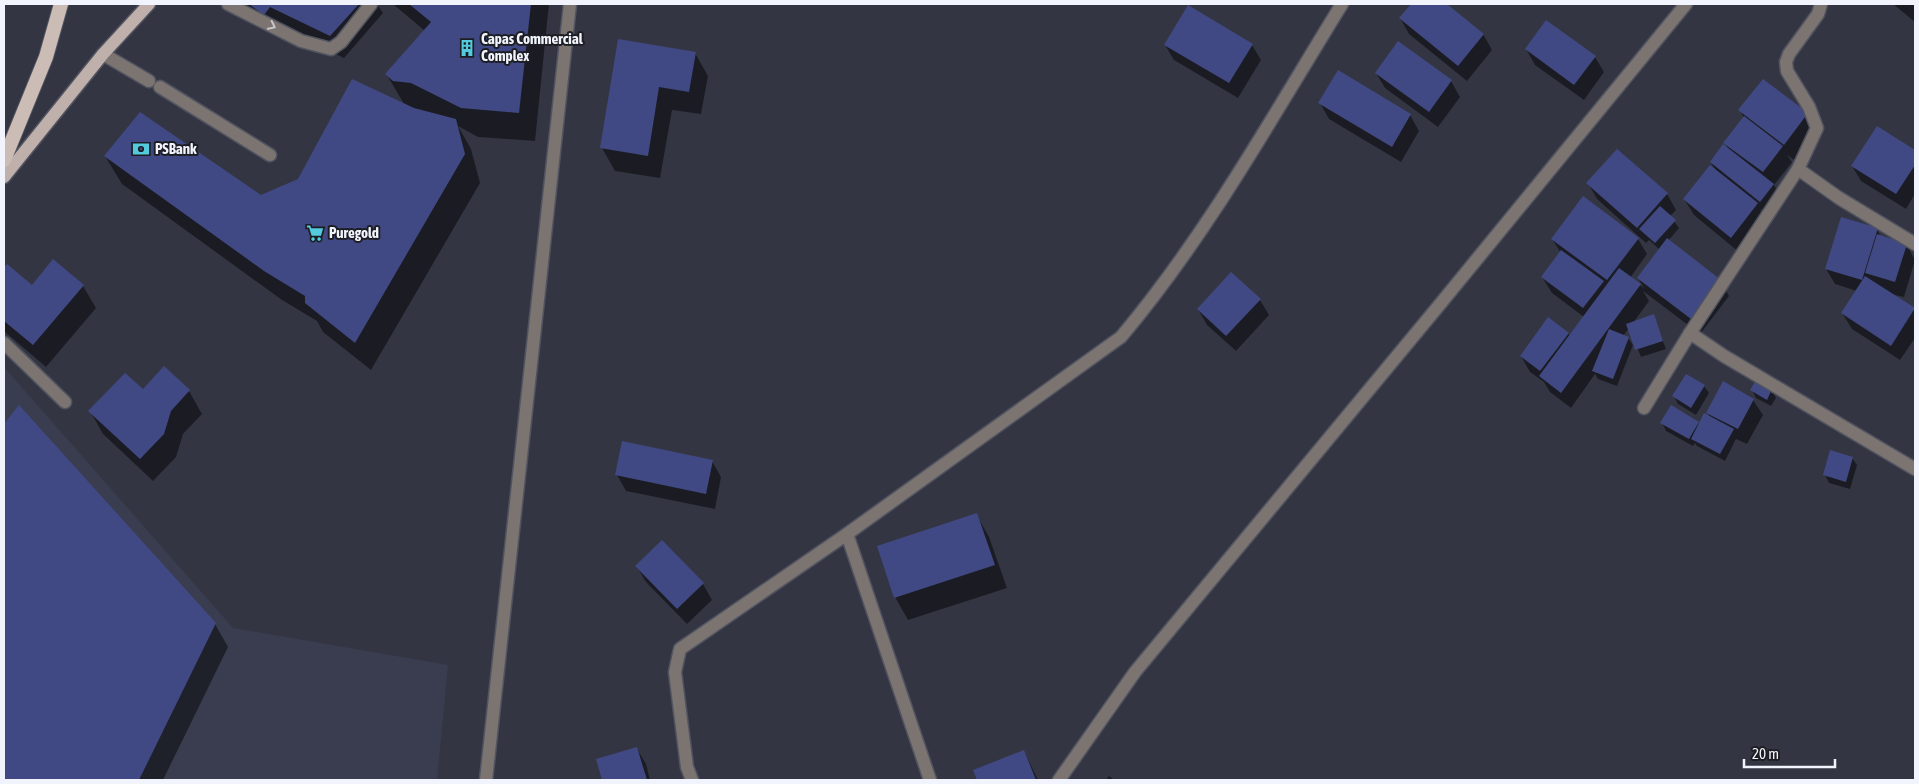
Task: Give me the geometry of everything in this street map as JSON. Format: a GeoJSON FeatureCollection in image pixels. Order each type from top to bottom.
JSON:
{"type":"FeatureCollection","features":[{"type":"Feature","properties":{"kind":"highway"},"geometry":{"type":"LineString","coordinates":[[4,160],[46,57],[61,4]]}},
{"type":"Feature","properties":{"kind":"main road"},"geometry":{"type":"LineString","coordinates":[[4,177],[103,54],[148,4]]}},
{"type":"Feature","properties":{"kind":"street"},"geometry":{"type":"LineString","coordinates":[[228,4],[301,41],[331,49],[341,42],[371,4]]}},
{"type":"Feature","properties":{"kind":"street"},"geometry":{"type":"LineString","coordinates":[[486,780],[570,4]]}},
{"type":"Feature","properties":{"kind":"street"},"geometry":{"type":"LineString","coordinates":[[692,780],[687,767],[675,672],[680,648],[847,534],[1121,337],[1145,309],[1210,219],[1342,4]]}},
{"type":"Feature","properties":{"kind":"street"},"geometry":{"type":"LineString","coordinates":[[1059,780],[1134,672],[1448,295],[1686,4]]}},
{"type":"Feature","properties":{"kind":"street"},"geometry":{"type":"LineString","coordinates":[[1644,408],[1690,333],[1798,169],[1817,128],[1809,107],[1788,71],[1786,62],[1789,54],[1818,14],[1821,4]]}},
{"type":"Feature","properties":{"kind":"street"},"geometry":{"type":"LineString","coordinates":[[103,54],[270,155]]}},
{"type":"Feature","properties":{"kind":"street"},"geometry":{"type":"LineString","coordinates":[[1798,169],[1839,198],[1915,244]]}},
{"type":"Feature","properties":{"kind":"street"},"geometry":{"type":"LineString","coordinates":[[1690,333],[1724,356],[1915,469]]}},
{"type":"Feature","properties":{"kind":"street"},"geometry":{"type":"LineString","coordinates":[[4,343],[65,402]]}},
{"type":"Feature","properties":{"kind":"street"},"geometry":{"type":"LineString","coordinates":[[847,534],[930,780]]}},
{"type":"Feature","properties":{"kind":"shaded area"},"geometry":{"type":"Polygon","coordinates":[[[4,367],[233,628],[448,665],[437,780],[4,780],[4,367]]]}},
{"type":"Feature","properties":{"kind":"building"},"geometry":{"type":"Polygon","coordinates":[[[249,4],[359,4],[330,36],[270,7],[264,15],[249,4]]]}},
{"type":"Feature","properties":{"kind":"building","name":"Capas Commercial Complex"},"geometry":{"type":"Polygon","coordinates":[[[409,4],[531,4],[519,113],[461,108],[411,83],[393,81],[385,74],[431,22],[409,4]]]}},
{"type":"Feature","properties":{"kind":"building"},"geometry":{"type":"Polygon","coordinates":[[[1411,4],[1447,4],[1484,34],[1458,66],[1399,18],[1411,4]]]}},
{"type":"Feature","properties":{"kind":"building"},"geometry":{"type":"Polygon","coordinates":[[[1188,5],[1253,44],[1229,83],[1164,45],[1188,5]]]}},
{"type":"Feature","properties":{"kind":"building"},"geometry":{"type":"Polygon","coordinates":[[[1546,20],[1596,56],[1574,85],[1525,49],[1546,20]]]}},
{"type":"Feature","properties":{"kind":"building"},"geometry":{"type":"Polygon","coordinates":[[[618,39],[696,52],[689,92],[659,87],[648,156],[600,148],[618,39]]]}},
{"type":"Feature","properties":{"kind":"building"},"geometry":{"type":"Polygon","coordinates":[[[1398,41],[1452,80],[1429,112],[1375,73],[1398,41]]]}},
{"type":"Feature","properties":{"kind":"building"},"geometry":{"type":"Polygon","coordinates":[[[1338,70],[1411,114],[1392,147],[1318,103],[1338,70]]]}},
{"type":"Feature","properties":{"kind":"building","name":"Puregold"},"geometry":{"type":"Polygon","coordinates":[[[352,79],[414,108],[456,119],[465,154],[355,343],[305,303],[305,296],[264,271],[104,156],[140,112],[261,195],[298,179],[352,79]]]}},
{"type":"Feature","properties":{"kind":"building"},"geometry":{"type":"Polygon","coordinates":[[[1763,79],[1808,113],[1784,145],[1738,110],[1763,79]]]}},
{"type":"Feature","properties":{"kind":"building"},"geometry":{"type":"Polygon","coordinates":[[[1744,116],[1783,146],[1763,172],[1723,143],[1744,116]]]}},
{"type":"Feature","properties":{"kind":"building"},"geometry":{"type":"Polygon","coordinates":[[[1877,126],[1915,150],[1915,165],[1896,194],[1851,166],[1877,126]]]}},
{"type":"Feature","properties":{"kind":"building"},"geometry":{"type":"Polygon","coordinates":[[[1723,144],[1774,184],[1760,202],[1710,162],[1723,144]]]}},
{"type":"Feature","properties":{"kind":"building"},"geometry":{"type":"Polygon","coordinates":[[[1617,149],[1668,193],[1637,228],[1586,183],[1617,149]]]}},
{"type":"Feature","properties":{"kind":"building"},"geometry":{"type":"Polygon","coordinates":[[[1710,165],[1758,203],[1731,238],[1683,199],[1710,165]]]}},
{"type":"Feature","properties":{"kind":"building"},"geometry":{"type":"Polygon","coordinates":[[[1583,196],[1639,238],[1607,280],[1551,239],[1583,196]]]}},
{"type":"Feature","properties":{"kind":"building"},"geometry":{"type":"Polygon","coordinates":[[[1660,206],[1676,220],[1655,243],[1639,229],[1660,206]]]}},
{"type":"Feature","properties":{"kind":"building"},"geometry":{"type":"Polygon","coordinates":[[[1841,217],[1878,228],[1862,280],[1825,269],[1841,217]]]}},
{"type":"Feature","properties":{"kind":"building"},"geometry":{"type":"Polygon","coordinates":[[[1877,234],[1907,244],[1895,282],[1865,273],[1877,234]]]}},
{"type":"Feature","properties":{"kind":"building"},"geometry":{"type":"Polygon","coordinates":[[[1667,238],[1721,280],[1691,319],[1637,278],[1667,238]]]}},
{"type":"Feature","properties":{"kind":"building"},"geometry":{"type":"Polygon","coordinates":[[[1561,250],[1604,281],[1583,308],[1541,277],[1561,250]]]}},
{"type":"Feature","properties":{"kind":"building"},"geometry":{"type":"Polygon","coordinates":[[[53,259],[84,285],[33,345],[4,321],[4,267],[7,264],[32,285],[53,259]]]}},
{"type":"Feature","properties":{"kind":"building"},"geometry":{"type":"Polygon","coordinates":[[[1619,268],[1641,284],[1561,393],[1539,376],[1619,268]]]}},
{"type":"Feature","properties":{"kind":"building"},"geometry":{"type":"Polygon","coordinates":[[[1231,272],[1261,299],[1226,336],[1197,309],[1231,272]]]}},
{"type":"Feature","properties":{"kind":"building"},"geometry":{"type":"Polygon","coordinates":[[[1865,276],[1915,308],[1891,346],[1841,313],[1865,276]]]}},
{"type":"Feature","properties":{"kind":"building"},"geometry":{"type":"Polygon","coordinates":[[[1654,314],[1663,341],[1635,350],[1626,324],[1654,314]]]}},
{"type":"Feature","properties":{"kind":"building"},"geometry":{"type":"Polygon","coordinates":[[[1548,317],[1569,333],[1540,371],[1520,356],[1548,317]]]}},
{"type":"Feature","properties":{"kind":"building"},"geometry":{"type":"Polygon","coordinates":[[[1609,329],[1629,337],[1613,379],[1592,371],[1609,329]]]}},
{"type":"Feature","properties":{"kind":"building"},"geometry":{"type":"Polygon","coordinates":[[[164,366],[190,390],[171,411],[164,434],[140,459],[88,411],[125,373],[143,389],[164,366]]]}},
{"type":"Feature","properties":{"kind":"building"},"geometry":{"type":"Polygon","coordinates":[[[1686,374],[1705,385],[1691,408],[1672,396],[1686,374]]]}},
{"type":"Feature","properties":{"kind":"building"},"geometry":{"type":"Polygon","coordinates":[[[1756,380],[1772,389],[1767,400],[1750,390],[1756,380]]]}},
{"type":"Feature","properties":{"kind":"building"},"geometry":{"type":"Polygon","coordinates":[[[1723,381],[1754,399],[1738,429],[1706,413],[1723,381]]]}},
{"type":"Feature","properties":{"kind":"building"},"geometry":{"type":"Polygon","coordinates":[[[19,405],[216,623],[139,780],[4,780],[4,424],[19,405]]]}},
{"type":"Feature","properties":{"kind":"building"},"geometry":{"type":"Polygon","coordinates":[[[1671,405],[1699,422],[1689,439],[1660,423],[1671,405]]]}},
{"type":"Feature","properties":{"kind":"building"},"geometry":{"type":"Polygon","coordinates":[[[1704,413],[1734,429],[1720,454],[1691,439],[1704,413]]]}},
{"type":"Feature","properties":{"kind":"building"},"geometry":{"type":"Polygon","coordinates":[[[622,441],[713,460],[706,494],[615,475],[622,441]]]}},
{"type":"Feature","properties":{"kind":"building"},"geometry":{"type":"Polygon","coordinates":[[[1830,450],[1853,457],[1846,482],[1823,475],[1830,450]]]}},
{"type":"Feature","properties":{"kind":"building"},"geometry":{"type":"Polygon","coordinates":[[[977,513],[995,565],[894,598],[877,546],[977,513]]]}},
{"type":"Feature","properties":{"kind":"building"},"geometry":{"type":"Polygon","coordinates":[[[662,540],[704,583],[677,609],[635,566],[662,540]]]}},
{"type":"Feature","properties":{"kind":"building"},"geometry":{"type":"Polygon","coordinates":[[[637,747],[647,780],[602,780],[596,759],[637,747]]]}},
{"type":"Feature","properties":{"kind":"building"},"geometry":{"type":"Polygon","coordinates":[[[1024,750],[1036,780],[977,780],[973,770],[1024,750]]]}},
{"type":"Feature","properties":{"kind":"place","name":"Capas Commercial Complex"},"geometry":{"type":"Point","coordinates":[467,48]}},
{"type":"Feature","properties":{"kind":"place","name":"PSBank"},"geometry":{"type":"Point","coordinates":[141,149]}},
{"type":"Feature","properties":{"kind":"place","name":"Puregold"},"geometry":{"type":"Point","coordinates":[315,233]}}]}
